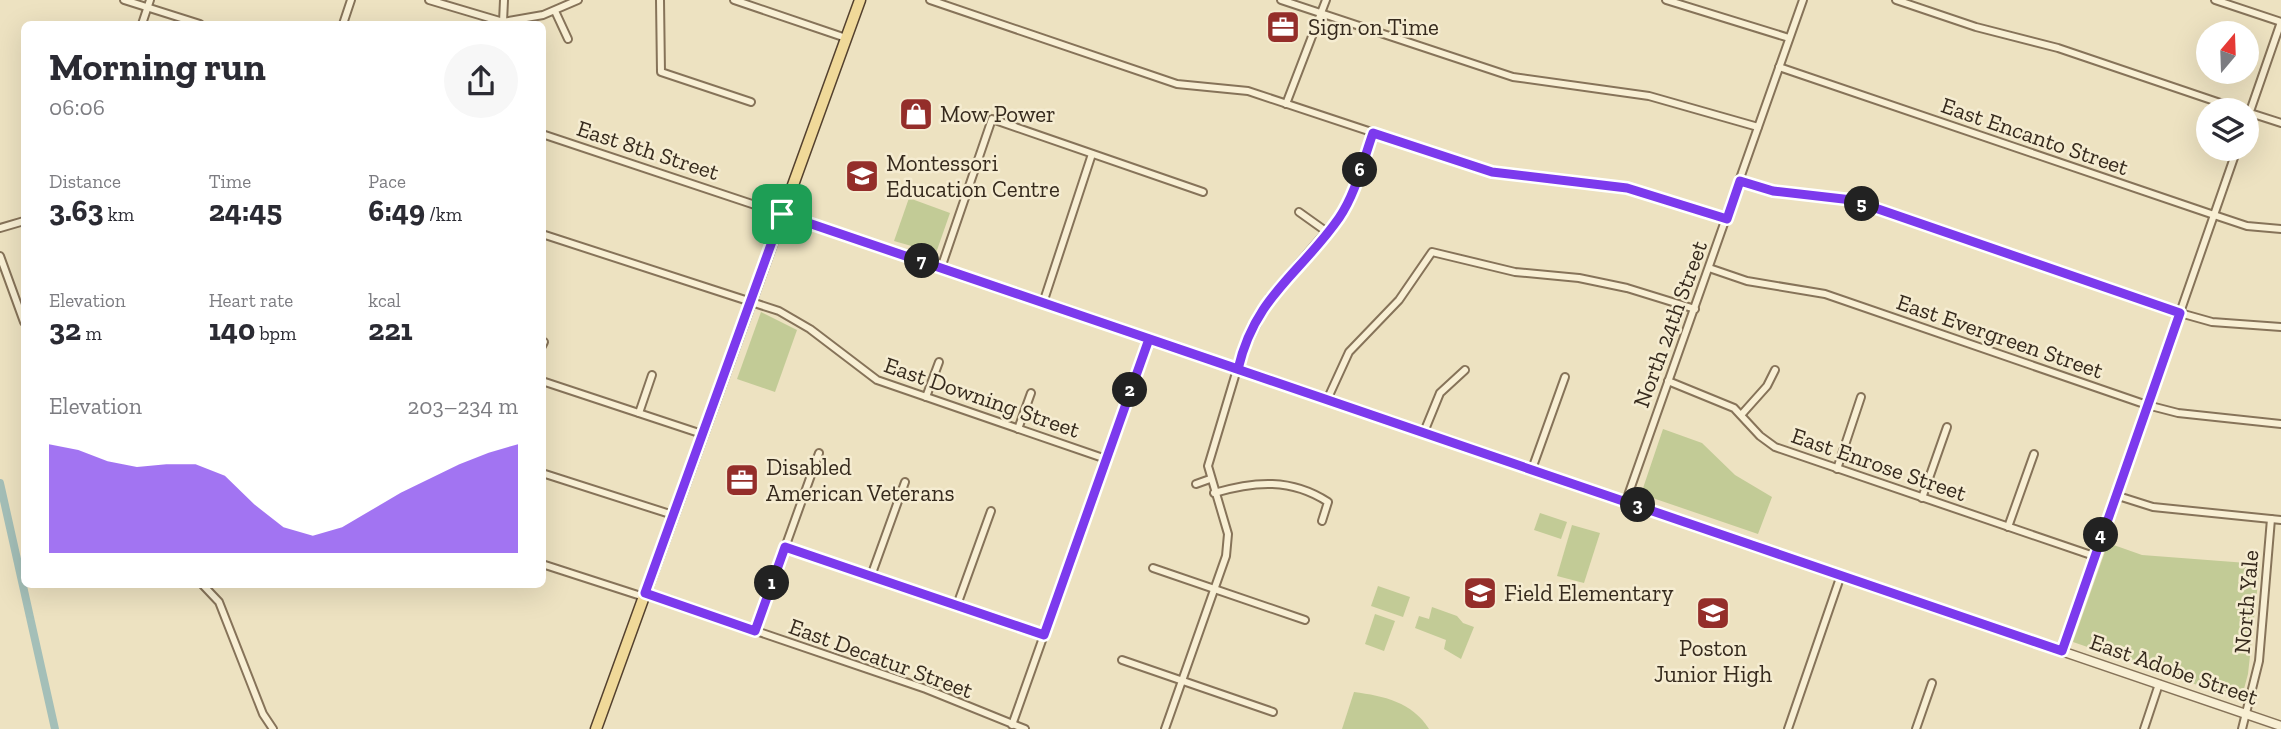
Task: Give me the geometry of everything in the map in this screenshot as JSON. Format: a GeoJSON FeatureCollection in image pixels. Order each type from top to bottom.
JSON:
{"type":"FeatureCollection","features":[{"type":"Feature","properties":{"kind":"main road"},"geometry":{"type":"LineString","coordinates":[[596,729],[860,0]]}},
{"type":"Feature","properties":{"kind":"street"},"geometry":{"type":"LineString","coordinates":[[124,0],[190,21]]}},
{"type":"Feature","properties":{"kind":"street"},"geometry":{"type":"LineString","coordinates":[[143,21],[150,0]]}},
{"type":"Feature","properties":{"kind":"street"},"geometry":{"type":"LineString","coordinates":[[344,21],[351,0]]}},
{"type":"Feature","properties":{"kind":"street"},"geometry":{"type":"LineString","coordinates":[[429,0],[500,21]]}},
{"type":"Feature","properties":{"kind":"street"},"geometry":{"type":"LineString","coordinates":[[503,21],[504,0]]}},
{"type":"Feature","properties":{"kind":"street"},"geometry":{"type":"LineString","coordinates":[[508,21],[555,11],[578,0]]}},
{"type":"Feature","properties":{"kind":"street"},"geometry":{"type":"LineString","coordinates":[[660,0],[662,72],[751,102]]}},
{"type":"Feature","properties":{"kind":"street"},"geometry":{"type":"LineString","coordinates":[[734,0],[846,38]]}},
{"type":"Feature","properties":{"kind":"street"},"geometry":{"type":"LineString","coordinates":[[930,0],[1177,84],[1248,91],[1492,172],[1627,188],[1727,219]]}},
{"type":"Feature","properties":{"kind":"street"},"geometry":{"type":"LineString","coordinates":[[1281,0],[1513,77],[1649,96],[1758,127]]}},
{"type":"Feature","properties":{"kind":"street"},"geometry":{"type":"LineString","coordinates":[[1286,104],[1326,0]]}},
{"type":"Feature","properties":{"kind":"street"},"geometry":{"type":"LineString","coordinates":[[1666,0],[1790,38]]}},
{"type":"Feature","properties":{"kind":"street","name":"North 24th Street"},"geometry":{"type":"LineString","coordinates":[[1626,501],[1803,0]]}},
{"type":"Feature","properties":{"kind":"street"},"geometry":{"type":"LineString","coordinates":[[1896,0],[1976,27],[2058,48],[2206,98]]}},
{"type":"Feature","properties":{"kind":"street"},"geometry":{"type":"LineString","coordinates":[[2215,0],[2281,22],[2254,98]]}},
{"type":"Feature","properties":{"kind":"street"},"geometry":{"type":"LineString","coordinates":[[555,11],[568,39]]}},
{"type":"Feature","properties":{"kind":"street","name":"East Encanto Street"},"geometry":{"type":"LineString","coordinates":[[1779,67],[2247,226],[2281,229]]}},
{"type":"Feature","properties":{"kind":"street"},"geometry":{"type":"LineString","coordinates":[[2259,118],[2281,123]]}},
{"type":"Feature","properties":{"kind":"street"},"geometry":{"type":"LineString","coordinates":[[941,268],[992,119],[1202,192]]}},
{"type":"Feature","properties":{"kind":"street"},"geometry":{"type":"LineString","coordinates":[[1165,729],[1215,590],[1228,544],[1210,479],[1209,456],[1249,334],[1270,297],[1339,217],[1353,191],[1373,133]]}},
{"type":"Feature","properties":{"kind":"street","name":"East 8th Street"},"geometry":{"type":"LineString","coordinates":[[546,135],[782,214]]}},
{"type":"Feature","properties":{"kind":"street"},"geometry":{"type":"LineString","coordinates":[[1043,303],[1092,154]]}},
{"type":"Feature","properties":{"kind":"street"},"geometry":{"type":"LineString","coordinates":[[2062,651],[2233,161]]}},
{"type":"Feature","properties":{"kind":"street"},"geometry":{"type":"LineString","coordinates":[[1740,181],[1773,191],[1852,200],[2212,322],[2281,327]]}},
{"type":"Feature","properties":{"kind":"street"},"geometry":{"type":"LineString","coordinates":[[1299,212],[1327,232]]}},
{"type":"Feature","properties":{"kind":"street","name":"East Adobe Street"},"geometry":{"type":"LineString","coordinates":[[782,214],[2281,726]]}},
{"type":"Feature","properties":{"kind":"street"},"geometry":{"type":"LineString","coordinates":[[0,228],[21,222]]}},
{"type":"Feature","properties":{"kind":"street","name":"East Downing Street"},"geometry":{"type":"LineString","coordinates":[[546,235],[750,301],[802,323],[872,377],[1106,459]]}},
{"type":"Feature","properties":{"kind":"street"},"geometry":{"type":"LineString","coordinates":[[1327,400],[1349,352],[1399,300],[1432,253],[1515,272],[1579,278],[1627,288],[1695,309]]}},
{"type":"Feature","properties":{"kind":"street"},"geometry":{"type":"LineString","coordinates":[[0,256],[21,314]]}},
{"type":"Feature","properties":{"kind":"street","name":"East Evergreen Street"},"geometry":{"type":"LineString","coordinates":[[1709,268],[1746,281],[1825,294],[2147,405],[2178,413],[2281,424]]}},
{"type":"Feature","properties":{"kind":"street"},"geometry":{"type":"LineString","coordinates":[[1012,725],[1149,339]]}},
{"type":"Feature","properties":{"kind":"street"},"geometry":{"type":"LineString","coordinates":[[926,397],[939,362]]}},
{"type":"Feature","properties":{"kind":"street"},"geometry":{"type":"LineString","coordinates":[[1424,432],[1440,393],[1465,370]]}},
{"type":"Feature","properties":{"kind":"street"},"geometry":{"type":"LineString","coordinates":[[1742,414],[1768,386],[1775,370]]}},
{"type":"Feature","properties":{"kind":"street"},"geometry":{"type":"LineString","coordinates":[[639,413],[652,375]]}},
{"type":"Feature","properties":{"kind":"street"},"geometry":{"type":"LineString","coordinates":[[1532,469],[1565,377]]}},
{"type":"Feature","properties":{"kind":"street","name":"East Enrose Street"},"geometry":{"type":"LineString","coordinates":[[1668,381],[1723,401],[1742,414],[1760,436],[1775,447],[2094,556]]}},
{"type":"Feature","properties":{"kind":"street"},"geometry":{"type":"LineString","coordinates":[[546,383],[702,434]]}},
{"type":"Feature","properties":{"kind":"street"},"geometry":{"type":"LineString","coordinates":[[1018,429],[1031,393]]}},
{"type":"Feature","properties":{"kind":"street"},"geometry":{"type":"LineString","coordinates":[[1837,468],[1861,397]]}},
{"type":"Feature","properties":{"kind":"street"},"geometry":{"type":"LineString","coordinates":[[1923,498],[1947,427]]}},
{"type":"Feature","properties":{"kind":"street"},"geometry":{"type":"LineString","coordinates":[[755,631],[819,453]]}},
{"type":"Feature","properties":{"kind":"street"},"geometry":{"type":"LineString","coordinates":[[2008,527],[2034,454]]}},
{"type":"Feature","properties":{"kind":"street"},"geometry":{"type":"LineString","coordinates":[[546,474],[673,515]]}},
{"type":"Feature","properties":{"kind":"street"},"geometry":{"type":"LineString","coordinates":[[1196,484],[1210,479]]}},
{"type":"Feature","properties":{"kind":"street"},"geometry":{"type":"LineString","coordinates":[[871,576],[905,482]]}},
{"type":"Feature","properties":{"kind":"street"},"geometry":{"type":"LineString","coordinates":[[1214,493],[1262,482],[1300,489],[1328,502],[1322,521]]}},
{"type":"Feature","properties":{"kind":"street"},"geometry":{"type":"LineString","coordinates":[[2115,495],[2153,507],[2281,520]]}},
{"type":"Feature","properties":{"kind":"street"},"geometry":{"type":"LineString","coordinates":[[957,605],[991,511]]}},
{"type":"Feature","properties":{"kind":"street","name":"North Yale"},"geometry":{"type":"LineString","coordinates":[[2242,729],[2259,661],[2271,519]]}},
{"type":"Feature","properties":{"kind":"street"},"geometry":{"type":"LineString","coordinates":[[785,547],[1044,635]]}},
{"type":"Feature","properties":{"kind":"street","name":"East Decatur Street"},"geometry":{"type":"LineString","coordinates":[[546,565],[755,631],[926,689],[1025,729]]}},
{"type":"Feature","properties":{"kind":"street"},"geometry":{"type":"LineString","coordinates":[[1153,568],[1305,620]]}},
{"type":"Feature","properties":{"kind":"street"},"geometry":{"type":"LineString","coordinates":[[1788,729],[1841,575]]}},
{"type":"Feature","properties":{"kind":"street"},"geometry":{"type":"LineString","coordinates":[[206,588],[219,603],[263,714],[274,729]]}},
{"type":"Feature","properties":{"kind":"street"},"geometry":{"type":"LineString","coordinates":[[1122,660],[1273,712]]}},
{"type":"Feature","properties":{"kind":"street"},"geometry":{"type":"LineString","coordinates":[[1916,729],[1932,682]]}},
{"type":"Feature","properties":{"kind":"street"},"geometry":{"type":"LineString","coordinates":[[2144,729],[2159,684]]}},
{"type":"Feature","properties":{"kind":"green space"},"geometry":{"type":"Polygon","coordinates":[[[909,198],[950,213],[936,253],[894,241],[909,198]]]}},
{"type":"Feature","properties":{"kind":"green space"},"geometry":{"type":"Polygon","coordinates":[[[761,312],[797,330],[775,392],[737,379],[761,312]]]}},
{"type":"Feature","properties":{"kind":"green space"},"geometry":{"type":"Polygon","coordinates":[[[1663,429],[1702,443],[1735,475],[1772,497],[1758,534],[1641,494],[1663,429]]]}},
{"type":"Feature","properties":{"kind":"green space"},"geometry":{"type":"Polygon","coordinates":[[[1540,513],[1567,522],[1561,539],[1534,530],[1540,513]]]}},
{"type":"Feature","properties":{"kind":"green space"},"geometry":{"type":"Polygon","coordinates":[[[1572,525],[1600,533],[1584,583],[1557,576],[1572,525]]]}},
{"type":"Feature","properties":{"kind":"green space"},"geometry":{"type":"Polygon","coordinates":[[[2108,543],[2142,555],[2260,564],[2248,674],[2241,700],[2073,642],[2108,543]]]}},
{"type":"Feature","properties":{"kind":"green space"},"geometry":{"type":"Polygon","coordinates":[[[1378,586],[1410,597],[1403,617],[1371,606],[1378,586]]]}},
{"type":"Feature","properties":{"kind":"green space"},"geometry":{"type":"Polygon","coordinates":[[[1432,607],[1457,616],[1463,623],[1474,627],[1461,659],[1444,649],[1446,640],[1415,628],[1419,616],[1429,619],[1432,607]]]}},
{"type":"Feature","properties":{"kind":"green space"},"geometry":{"type":"Polygon","coordinates":[[[1375,614],[1395,621],[1384,651],[1365,644],[1375,614]]]}},
{"type":"Feature","properties":{"kind":"green space"},"geometry":{"type":"Polygon","coordinates":[[[1354,692],[1406,706],[1429,729],[1342,729],[1354,692]]]}},
{"type":"Feature","properties":{"kind":"waterway"},"geometry":{"type":"LineString","coordinates":[[0,483],[21,577]]}},
{"type":"Feature","properties":{"kind":"waterway"},"geometry":{"type":"LineString","coordinates":[[23,588],[55,729]]}},
{"type":"Feature","properties":{"kind":"place","name":"Sign on Time"},"geometry":{"type":"Point","coordinates":[1283,27]}},
{"type":"Feature","properties":{"kind":"place","name":"Mow Power"},"geometry":{"type":"Point","coordinates":[916,114]}},
{"type":"Feature","properties":{"kind":"place","name":"Montessori Education Centre"},"geometry":{"type":"Point","coordinates":[862,176]}},
{"type":"Feature","properties":{"kind":"place","name":"Disabled American Veterans"},"geometry":{"type":"Point","coordinates":[742,480]}},
{"type":"Feature","properties":{"kind":"place","name":"Field Elementary"},"geometry":{"type":"Point","coordinates":[1480,593]}},
{"type":"Feature","properties":{"kind":"place","name":"Poston Junior High"},"geometry":{"type":"Point","coordinates":[1713,613]}},
{"type":"Feature","properties":{"kind":"route"},"geometry":{"type":"LineString","coordinates":[[1373,133],[1492,172],[1627,188],[1727,219],[1740,181],[1773,191],[1852,200],[2180,313],[2062,651],[1149,339],[1044,635],[785,547],[755,631],[645,593],[782,214],[1238,369],[1249,334],[1270,297],[1339,217],[1353,191],[1373,133]]}}]}
